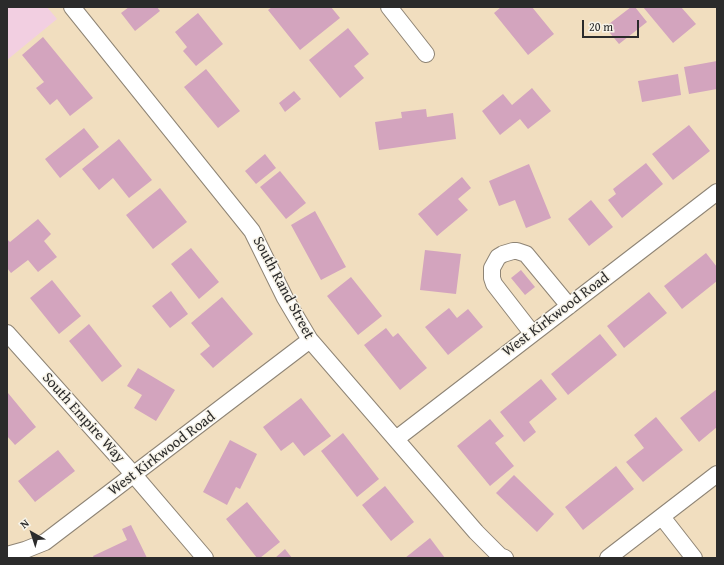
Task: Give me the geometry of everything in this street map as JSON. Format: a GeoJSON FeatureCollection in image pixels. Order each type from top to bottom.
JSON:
{"type":"FeatureCollection","features":[{"type":"Feature","properties":{"kind":"street","name":"South Rand Street"},"geometry":{"type":"LineString","coordinates":[[72,7],[252,231],[285,298],[310,340],[476,532],[500,556],[505,558]]}},
{"type":"Feature","properties":{"kind":"street"},"geometry":{"type":"LineString","coordinates":[[389,7],[426,54]]}},
{"type":"Feature","properties":{"kind":"street","name":"West Kirkwood Road"},"geometry":{"type":"LineString","coordinates":[[396,439],[717,192]]}},
{"type":"Feature","properties":{"kind":"street"},"geometry":{"type":"LineString","coordinates":[[532,333],[494,284],[492,278],[492,268],[498,258],[503,254],[517,251],[526,254],[569,306]]}},
{"type":"Feature","properties":{"kind":"street","name":"South Empire Way"},"geometry":{"type":"LineString","coordinates":[[7,333],[134,475],[205,558]]}},
{"type":"Feature","properties":{"kind":"street","name":"West Kirkwood Road"},"geometry":{"type":"LineString","coordinates":[[7,555],[45,542],[310,340]]}},
{"type":"Feature","properties":{"kind":"street"},"geometry":{"type":"LineString","coordinates":[[608,558],[717,474]]}},
{"type":"Feature","properties":{"kind":"street"},"geometry":{"type":"LineString","coordinates":[[662,517],[694,558]]}},
{"type":"Feature","properties":{"kind":"shaded area"},"geometry":{"type":"Polygon","coordinates":[[[7,7],[47,7],[57,19],[7,60],[7,7]]]}},
{"type":"Feature","properties":{"kind":"building"},"geometry":{"type":"Polygon","coordinates":[[[129,7],[157,7],[160,11],[135,31],[121,13],[129,7]]]}},
{"type":"Feature","properties":{"kind":"building"},"geometry":{"type":"Polygon","coordinates":[[[272,7],[331,7],[340,18],[300,50],[268,10],[272,7]]]}},
{"type":"Feature","properties":{"kind":"building"},"geometry":{"type":"Polygon","coordinates":[[[501,7],[532,7],[554,34],[528,55],[494,13],[501,7]]]}},
{"type":"Feature","properties":{"kind":"building"},"geometry":{"type":"Polygon","coordinates":[[[631,7],[635,7],[647,22],[619,44],[605,27],[631,7]]]}},
{"type":"Feature","properties":{"kind":"building"},"geometry":{"type":"Polygon","coordinates":[[[643,7],[681,7],[696,24],[673,43],[643,7]]]}},
{"type":"Feature","properties":{"kind":"building"},"geometry":{"type":"Polygon","coordinates":[[[198,13],[223,44],[196,66],[183,51],[187,47],[175,32],[198,13]]]}},
{"type":"Feature","properties":{"kind":"building"},"geometry":{"type":"Polygon","coordinates":[[[348,28],[369,54],[354,66],[364,78],[340,98],[309,60],[348,28]]]}},
{"type":"Feature","properties":{"kind":"building"},"geometry":{"type":"Polygon","coordinates":[[[43,37],[93,98],[70,116],[57,99],[50,105],[36,88],[44,82],[22,55],[43,37]]]}},
{"type":"Feature","properties":{"kind":"building"},"geometry":{"type":"Polygon","coordinates":[[[717,61],[717,89],[689,94],[684,67],[717,61]]]}},
{"type":"Feature","properties":{"kind":"building"},"geometry":{"type":"Polygon","coordinates":[[[206,69],[240,111],[218,128],[184,87],[206,69]]]}},
{"type":"Feature","properties":{"kind":"building"},"geometry":{"type":"Polygon","coordinates":[[[678,74],[681,95],[642,102],[638,81],[678,74]]]}},
{"type":"Feature","properties":{"kind":"building"},"geometry":{"type":"Polygon","coordinates":[[[532,88],[551,111],[528,129],[520,119],[500,135],[482,111],[503,94],[512,105],[532,88]]]}},
{"type":"Feature","properties":{"kind":"building"},"geometry":{"type":"Polygon","coordinates":[[[294,91],[301,99],[285,112],[279,103],[294,91]]]}},
{"type":"Feature","properties":{"kind":"building"},"geometry":{"type":"Polygon","coordinates":[[[426,109],[427,117],[453,113],[456,139],[379,150],[375,122],[402,118],[401,112],[426,109]]]}},
{"type":"Feature","properties":{"kind":"building"},"geometry":{"type":"Polygon","coordinates":[[[689,125],[710,151],[673,180],[652,154],[689,125]]]}},
{"type":"Feature","properties":{"kind":"building"},"geometry":{"type":"Polygon","coordinates":[[[84,128],[99,147],[60,178],[45,159],[84,128]]]}},
{"type":"Feature","properties":{"kind":"building"},"geometry":{"type":"Polygon","coordinates":[[[119,139],[152,180],[129,198],[113,178],[99,190],[82,169],[119,139]]]}},
{"type":"Feature","properties":{"kind":"building"},"geometry":{"type":"Polygon","coordinates":[[[265,154],[276,168],[256,184],[245,171],[265,154]]]}},
{"type":"Feature","properties":{"kind":"building"},"geometry":{"type":"Polygon","coordinates":[[[646,163],[663,184],[622,218],[608,200],[616,194],[613,189],[646,163]]]}},
{"type":"Feature","properties":{"kind":"building"},"geometry":{"type":"Polygon","coordinates":[[[529,164],[551,218],[526,228],[515,200],[499,206],[489,181],[529,164]]]}},
{"type":"Feature","properties":{"kind":"building"},"geometry":{"type":"Polygon","coordinates":[[[280,171],[306,203],[286,219],[260,187],[280,171]]]}},
{"type":"Feature","properties":{"kind":"building"},"geometry":{"type":"Polygon","coordinates":[[[462,177],[471,188],[458,199],[468,210],[437,236],[418,214],[462,177]]]}},
{"type":"Feature","properties":{"kind":"building"},"geometry":{"type":"Polygon","coordinates":[[[160,188],[187,222],[153,249],[126,215],[160,188]]]}},
{"type":"Feature","properties":{"kind":"building"},"geometry":{"type":"Polygon","coordinates":[[[591,200],[613,227],[589,246],[568,219],[591,200]]]}},
{"type":"Feature","properties":{"kind":"building"},"geometry":{"type":"Polygon","coordinates":[[[315,211],[346,267],[321,280],[291,225],[315,211]]]}},
{"type":"Feature","properties":{"kind":"building"},"geometry":{"type":"Polygon","coordinates":[[[38,219],[51,234],[44,241],[57,257],[38,272],[28,260],[11,273],[7,268],[7,239],[10,242],[38,219]]]}},
{"type":"Feature","properties":{"kind":"building"},"geometry":{"type":"Polygon","coordinates":[[[191,248],[219,282],[199,299],[171,264],[191,248]]]}},
{"type":"Feature","properties":{"kind":"building"},"geometry":{"type":"Polygon","coordinates":[[[425,250],[461,254],[456,294],[420,290],[425,250]]]}},
{"type":"Feature","properties":{"kind":"building"},"geometry":{"type":"Polygon","coordinates":[[[706,253],[717,267],[717,281],[682,309],[664,286],[706,253]]]}},
{"type":"Feature","properties":{"kind":"building"},"geometry":{"type":"Polygon","coordinates":[[[521,270],[535,287],[525,295],[511,278],[521,270]]]}},
{"type":"Feature","properties":{"kind":"building"},"geometry":{"type":"Polygon","coordinates":[[[351,277],[382,316],[358,335],[327,296],[351,277]]]}},
{"type":"Feature","properties":{"kind":"building"},"geometry":{"type":"Polygon","coordinates":[[[52,280],[81,316],[59,334],[30,298],[52,280]]]}},
{"type":"Feature","properties":{"kind":"building"},"geometry":{"type":"Polygon","coordinates":[[[171,291],[188,314],[170,328],[152,306],[171,291]]]}},
{"type":"Feature","properties":{"kind":"building"},"geometry":{"type":"Polygon","coordinates":[[[649,292],[667,313],[624,348],[607,326],[649,292]]]}},
{"type":"Feature","properties":{"kind":"building"},"geometry":{"type":"Polygon","coordinates":[[[222,297],[253,334],[213,368],[200,354],[210,346],[191,323],[222,297]]]}},
{"type":"Feature","properties":{"kind":"building"},"geometry":{"type":"Polygon","coordinates":[[[449,308],[457,318],[468,309],[483,327],[448,355],[425,327],[449,308]]]}},
{"type":"Feature","properties":{"kind":"building"},"geometry":{"type":"Polygon","coordinates":[[[89,324],[122,366],[102,382],[69,341],[89,324]]]}},
{"type":"Feature","properties":{"kind":"building"},"geometry":{"type":"Polygon","coordinates":[[[386,328],[393,337],[398,333],[427,368],[400,390],[364,345],[386,328]]]}},
{"type":"Feature","properties":{"kind":"building"},"geometry":{"type":"Polygon","coordinates":[[[600,334],[617,355],[568,395],[551,374],[600,334]]]}},
{"type":"Feature","properties":{"kind":"building"},"geometry":{"type":"Polygon","coordinates":[[[138,368],[175,390],[156,421],[134,408],[142,395],[127,386],[138,368]]]}},
{"type":"Feature","properties":{"kind":"building"},"geometry":{"type":"Polygon","coordinates":[[[541,379],[557,399],[529,422],[536,432],[524,442],[500,412],[541,379]]]}},
{"type":"Feature","properties":{"kind":"building"},"geometry":{"type":"Polygon","coordinates":[[[717,389],[717,427],[699,442],[680,418],[717,389]]]}},
{"type":"Feature","properties":{"kind":"building"},"geometry":{"type":"Polygon","coordinates":[[[8,393],[36,427],[15,445],[7,436],[8,393]]]}},
{"type":"Feature","properties":{"kind":"building"},"geometry":{"type":"Polygon","coordinates":[[[301,398],[331,436],[304,456],[293,442],[281,451],[263,427],[301,398]]]}},
{"type":"Feature","properties":{"kind":"building"},"geometry":{"type":"Polygon","coordinates":[[[656,417],[683,450],[643,482],[626,462],[644,448],[634,435],[656,417]]]}},
{"type":"Feature","properties":{"kind":"building"},"geometry":{"type":"Polygon","coordinates":[[[490,419],[504,436],[495,443],[514,466],[490,486],[457,446],[490,419]]]}},
{"type":"Feature","properties":{"kind":"building"},"geometry":{"type":"Polygon","coordinates":[[[343,433],[379,479],[357,497],[321,451],[343,433]]]}},
{"type":"Feature","properties":{"kind":"building"},"geometry":{"type":"Polygon","coordinates":[[[230,440],[257,454],[240,489],[236,487],[227,505],[203,492],[230,440]]]}},
{"type":"Feature","properties":{"kind":"building"},"geometry":{"type":"Polygon","coordinates":[[[58,450],[75,471],[35,502],[18,481],[58,450]]]}},
{"type":"Feature","properties":{"kind":"building"},"geometry":{"type":"Polygon","coordinates":[[[616,466],[634,489],[583,530],[565,507],[616,466]]]}},
{"type":"Feature","properties":{"kind":"building"},"geometry":{"type":"Polygon","coordinates":[[[514,475],[554,514],[537,532],[496,493],[514,475]]]}},
{"type":"Feature","properties":{"kind":"building"},"geometry":{"type":"Polygon","coordinates":[[[385,486],[414,522],[391,541],[362,505],[385,486]]]}},
{"type":"Feature","properties":{"kind":"building"},"geometry":{"type":"Polygon","coordinates":[[[247,502],[280,542],[260,558],[257,558],[226,519],[247,502]]]}},
{"type":"Feature","properties":{"kind":"building"},"geometry":{"type":"Polygon","coordinates":[[[131,525],[147,558],[94,558],[93,556],[127,540],[122,529],[131,525]]]}},
{"type":"Feature","properties":{"kind":"building"},"geometry":{"type":"Polygon","coordinates":[[[430,538],[445,558],[405,558],[430,538]]]}},
{"type":"Feature","properties":{"kind":"building"},"geometry":{"type":"Polygon","coordinates":[[[285,549],[292,558],[275,558],[285,549]]]}}]}
